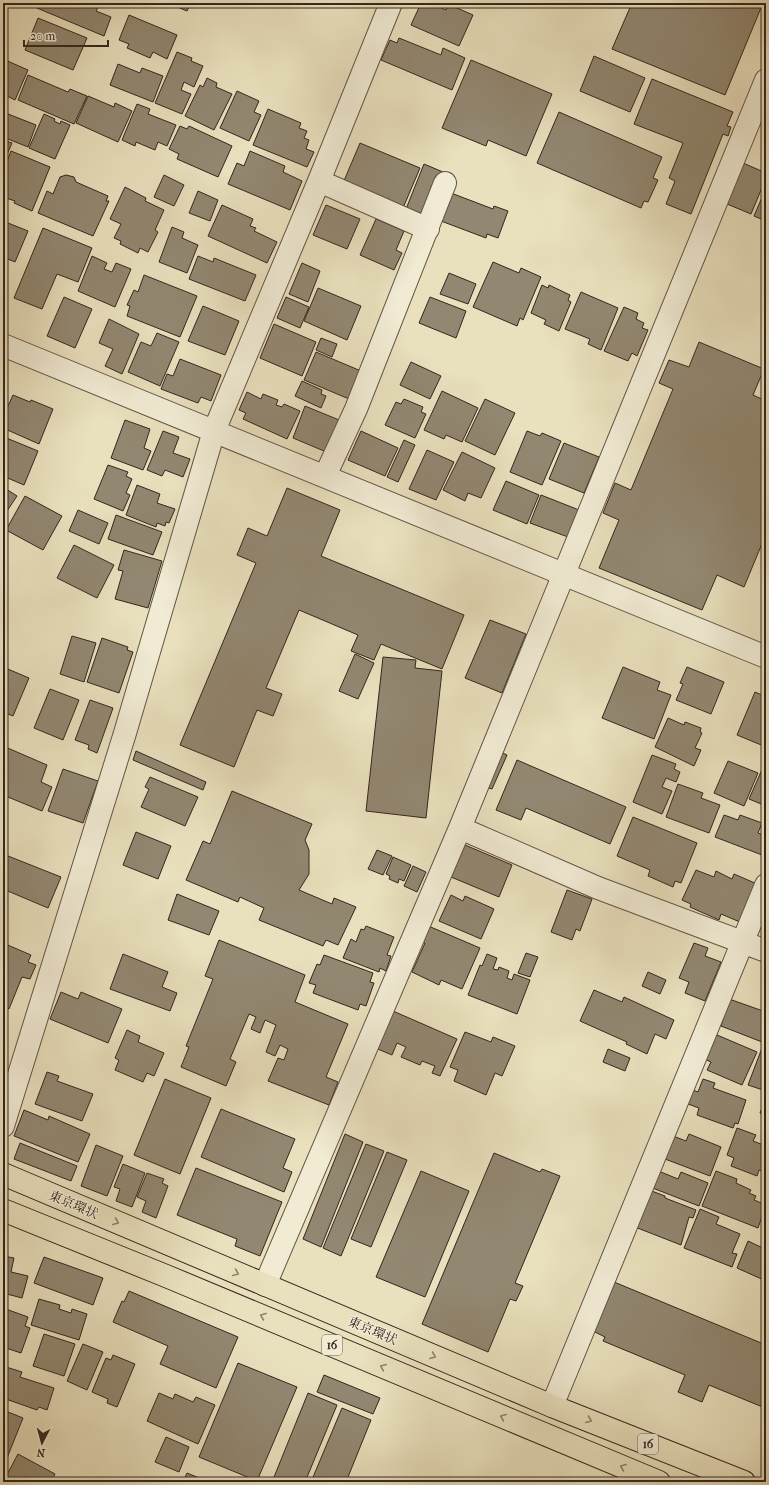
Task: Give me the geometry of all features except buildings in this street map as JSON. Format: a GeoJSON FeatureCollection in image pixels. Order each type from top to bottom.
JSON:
{"type":"FeatureCollection","features":[{"type":"Feature","properties":{"kind":"highway","name":"東京環状"},"geometry":{"type":"LineString","coordinates":[[3,1174],[552,1406],[744,1482]]}},
{"type":"Feature","properties":{"kind":"highway","name":"16"},"geometry":{"type":"LineString","coordinates":[[3,1210],[166,1276],[659,1482]]}},
{"type":"Feature","properties":{"kind":"street"},"geometry":{"type":"LineString","coordinates":[[3,1126],[125,733],[214,431],[319,181],[391,3]]}},
{"type":"Feature","properties":{"kind":"street"},"geometry":{"type":"LineString","coordinates":[[265,1285],[460,828],[766,80]]}},
{"type":"Feature","properties":{"kind":"street"},"geometry":{"type":"LineString","coordinates":[[319,181],[428,229]]}},
{"type":"Feature","properties":{"kind":"street"},"geometry":{"type":"LineString","coordinates":[[325,476],[356,409],[445,183]]}},
{"type":"Feature","properties":{"kind":"street"},"geometry":{"type":"LineString","coordinates":[[3,345],[766,657]]}},
{"type":"Feature","properties":{"kind":"street"},"geometry":{"type":"LineString","coordinates":[[460,828],[598,888],[766,951]]}},
{"type":"Feature","properties":{"kind":"street"},"geometry":{"type":"LineString","coordinates":[[552,1406],[766,885]]}}]}
